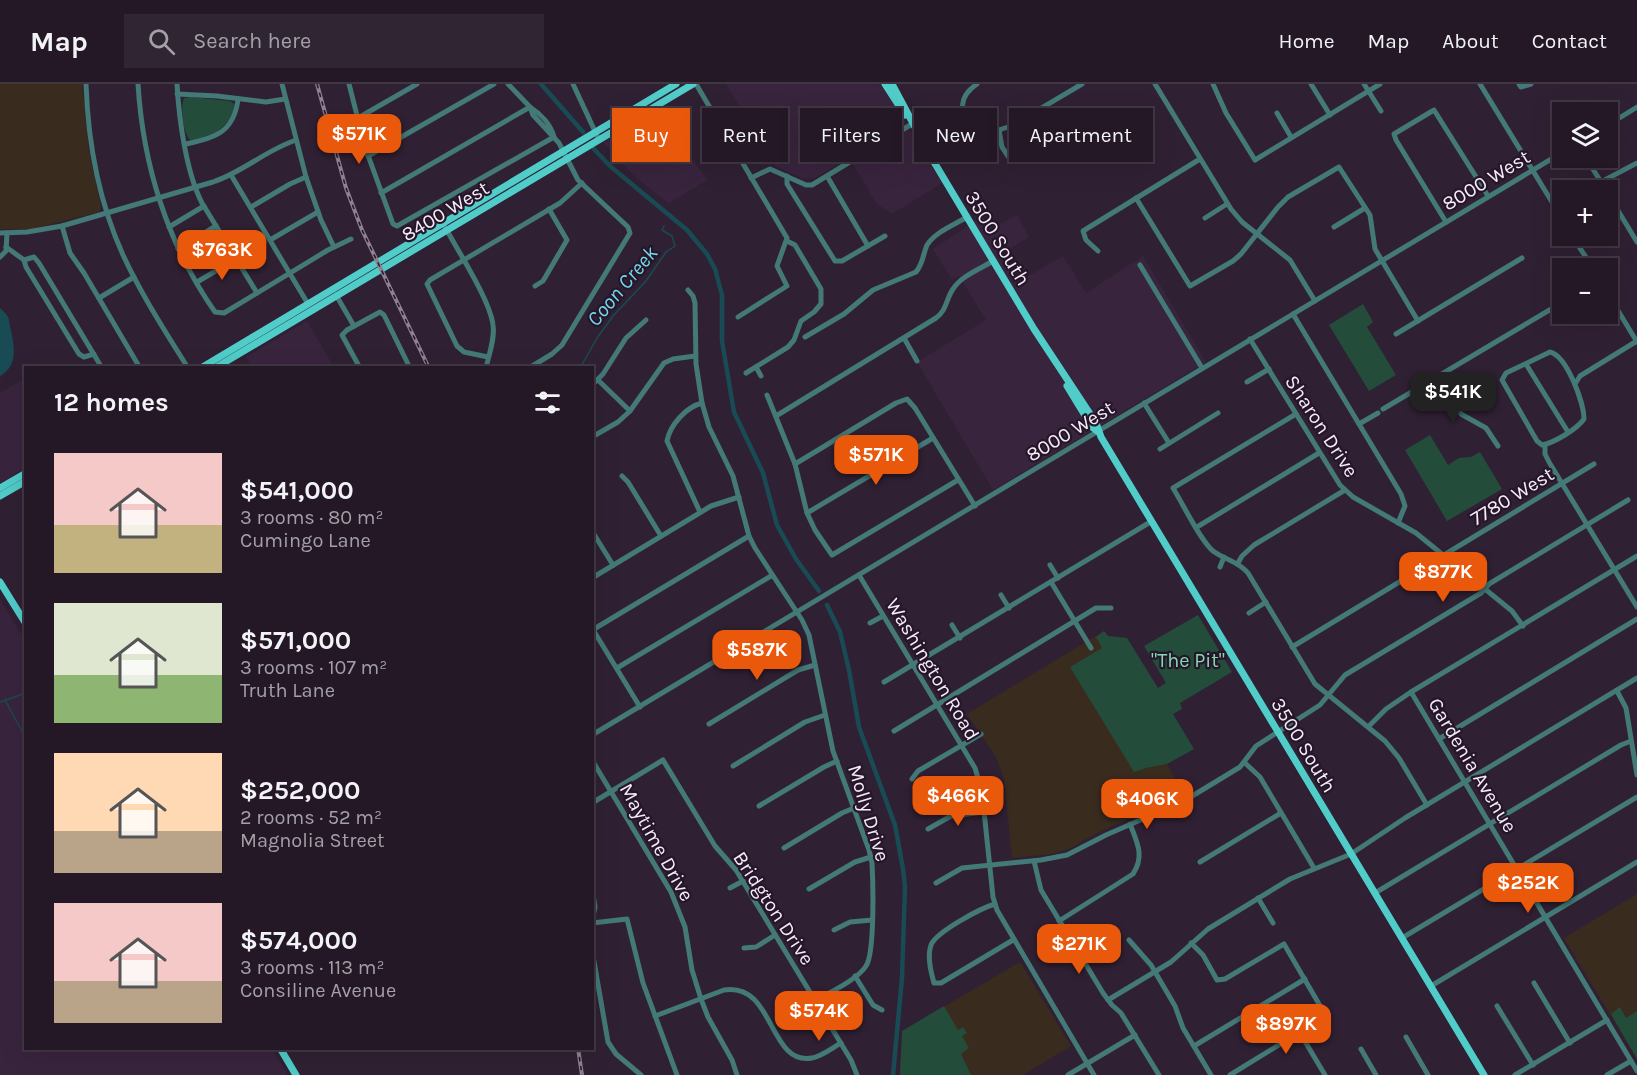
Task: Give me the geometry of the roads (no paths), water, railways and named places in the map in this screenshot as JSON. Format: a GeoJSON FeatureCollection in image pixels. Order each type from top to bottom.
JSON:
{"type":"FeatureCollection","features":[{"type":"Feature","properties":{"kind":"main road","name":"8400 West"},"geometry":{"type":"LineString","coordinates":[[565,155],[595,132],[676,84]]}},
{"type":"Feature","properties":{"kind":"main road","name":"8400 West"},"geometry":{"type":"LineString","coordinates":[[204,366],[565,155],[599,140],[694,84]]}},
{"type":"Feature","properties":{"kind":"main road","name":"3500 South"},"geometry":{"type":"LineString","coordinates":[[885,84],[914,127]]}},
{"type":"Feature","properties":{"kind":"main road","name":"3500 South"},"geometry":{"type":"LineString","coordinates":[[892,84],[910,115],[912,124]]}},
{"type":"Feature","properties":{"kind":"main road","name":"3500 South"},"geometry":{"type":"LineString","coordinates":[[934,162],[1058,368],[1060,375],[1092,427],[1098,431],[1484,1075]]}},
{"type":"Feature","properties":{"kind":"main road","name":"8400 West"},"geometry":{"type":"LineString","coordinates":[[218,366],[336,296],[444,226]]}},
{"type":"Feature","properties":{"kind":"main road"},"geometry":{"type":"LineString","coordinates":[[0,488],[24,474]]}},
{"type":"Feature","properties":{"kind":"main road"},"geometry":{"type":"LineString","coordinates":[[0,498],[24,482]]}},
{"type":"Feature","properties":{"kind":"main road"},"geometry":{"type":"LineString","coordinates":[[0,582],[24,621]]}},
{"type":"Feature","properties":{"kind":"main road"},"geometry":{"type":"LineString","coordinates":[[281,1050],[296,1075]]}},
{"type":"Feature","properties":{"kind":"street"},"geometry":{"type":"LineString","coordinates":[[86,84],[94,154],[118,244],[134,277],[187,366]]}},
{"type":"Feature","properties":{"kind":"street"},"geometry":{"type":"LineString","coordinates":[[138,84],[144,141],[158,198],[168,227],[178,249],[214,311],[218,314],[224,313],[351,239]]}},
{"type":"Feature","properties":{"kind":"street"},"geometry":{"type":"LineString","coordinates":[[177,84],[195,188],[257,293]]}},
{"type":"Feature","properties":{"kind":"street"},"geometry":{"type":"LineString","coordinates":[[282,84],[306,177],[318,212],[334,247]]}},
{"type":"Feature","properties":{"kind":"street"},"geometry":{"type":"LineString","coordinates":[[349,84],[368,156],[393,224],[396,226],[402,225],[554,137]]}},
{"type":"Feature","properties":{"kind":"street"},"geometry":{"type":"LineString","coordinates":[[358,118],[417,84]]}},
{"type":"Feature","properties":{"kind":"street"},"geometry":{"type":"LineString","coordinates":[[368,156],[494,84]]}},
{"type":"Feature","properties":{"kind":"street"},"geometry":{"type":"LineString","coordinates":[[508,84],[552,129],[571,170],[630,230],[626,241],[562,345],[532,366]]}},
{"type":"Feature","properties":{"kind":"street"},"geometry":{"type":"LineString","coordinates":[[573,84],[599,140]]}},
{"type":"Feature","properties":{"kind":"street"},"geometry":{"type":"LineString","coordinates":[[694,84],[787,241],[796,247],[821,289],[822,300],[817,310],[799,324],[790,345],[746,373]]}},
{"type":"Feature","properties":{"kind":"street"},"geometry":{"type":"LineString","coordinates":[[962,108],[966,93],[977,84]]}},
{"type":"Feature","properties":{"kind":"street"},"geometry":{"type":"LineString","coordinates":[[1008,156],[1002,147],[999,130],[1018,123],[1082,84]]}},
{"type":"Feature","properties":{"kind":"street"},"geometry":{"type":"LineString","coordinates":[[1155,84],[1227,204],[1237,217],[1290,260],[1315,301]]}},
{"type":"Feature","properties":{"kind":"street"},"geometry":{"type":"LineString","coordinates":[[1213,84],[1226,113],[1255,160],[1380,84]]}},
{"type":"Feature","properties":{"kind":"street"},"geometry":{"type":"LineString","coordinates":[[1311,84],[1330,115]]}},
{"type":"Feature","properties":{"kind":"street"},"geometry":{"type":"LineString","coordinates":[[1364,84],[1381,111]]}},
{"type":"Feature","properties":{"kind":"street"},"geometry":{"type":"LineString","coordinates":[[1480,84],[1552,202]]}},
{"type":"Feature","properties":{"kind":"street"},"geometry":{"type":"LineString","coordinates":[[1520,85],[1531,84]]}},
{"type":"Feature","properties":{"kind":"street"},"geometry":{"type":"LineString","coordinates":[[177,94],[266,102],[285,99]]}},
{"type":"Feature","properties":{"kind":"street"},"geometry":{"type":"LineString","coordinates":[[186,144],[209,138],[227,128],[236,115],[238,100]]}},
{"type":"Feature","properties":{"kind":"street"},"geometry":{"type":"LineString","coordinates":[[381,193],[530,107]]}},
{"type":"Feature","properties":{"kind":"street"},"geometry":{"type":"LineString","coordinates":[[1618,118],[1637,107]]}},
{"type":"Feature","properties":{"kind":"street"},"geometry":{"type":"LineString","coordinates":[[1446,222],[1394,134],[1434,110],[1488,196]]}},
{"type":"Feature","properties":{"kind":"street"},"geometry":{"type":"LineString","coordinates":[[1277,113],[1291,138]]}},
{"type":"Feature","properties":{"kind":"street"},"geometry":{"type":"LineString","coordinates":[[751,178],[768,169],[810,185],[912,124]]}},
{"type":"Feature","properties":{"kind":"street"},"geometry":{"type":"LineString","coordinates":[[94,354],[84,357],[79,354],[26,267],[24,260],[6,247],[3,233],[27,232],[62,226],[195,188],[231,175],[279,147],[296,140]]}},
{"type":"Feature","properties":{"kind":"street","name":"8000 West"},"geometry":{"type":"LineString","coordinates":[[594,734],[1552,158]]}},
{"type":"Feature","properties":{"kind":"street"},"geometry":{"type":"LineString","coordinates":[[1098,251],[1086,240],[1083,231],[1200,159]]}},
{"type":"Feature","properties":{"kind":"street"},"geometry":{"type":"LineString","coordinates":[[1606,180],[1637,163]]}},
{"type":"Feature","properties":{"kind":"street"},"geometry":{"type":"LineString","coordinates":[[1136,198],[1190,286],[1233,261],[1288,197],[1339,167],[1365,208],[1373,226],[1373,243],[1418,321]]}},
{"type":"Feature","properties":{"kind":"street"},"geometry":{"type":"LineString","coordinates":[[231,175],[308,304]]}},
{"type":"Feature","properties":{"kind":"street"},"geometry":{"type":"LineString","coordinates":[[787,176],[787,184],[836,262],[840,262],[885,236]]}},
{"type":"Feature","properties":{"kind":"street"},"geometry":{"type":"LineString","coordinates":[[827,176],[868,246]]}},
{"type":"Feature","properties":{"kind":"street"},"geometry":{"type":"LineString","coordinates":[[251,207],[306,177]]}},
{"type":"Feature","properties":{"kind":"street"},"geometry":{"type":"LineString","coordinates":[[488,357],[464,351],[458,346],[427,284],[430,280],[569,196],[582,183]]}},
{"type":"Feature","properties":{"kind":"street"},"geometry":{"type":"LineString","coordinates":[[1205,218],[1227,204]]}},
{"type":"Feature","properties":{"kind":"street"},"geometry":{"type":"LineString","coordinates":[[168,227],[204,206]]}},
{"type":"Feature","properties":{"kind":"street"},"geometry":{"type":"LineString","coordinates":[[1334,227],[1365,208]]}},
{"type":"Feature","properties":{"kind":"street"},"geometry":{"type":"LineString","coordinates":[[535,286],[543,281],[567,240],[549,209]]}},
{"type":"Feature","properties":{"kind":"street"},"geometry":{"type":"LineString","coordinates":[[1618,210],[1637,242]]}},
{"type":"Feature","properties":{"kind":"street"},"geometry":{"type":"LineString","coordinates":[[270,240],[318,212]]}},
{"type":"Feature","properties":{"kind":"street"},"geometry":{"type":"LineString","coordinates":[[805,337],[844,314],[873,290],[916,272],[921,266],[926,247],[931,240],[967,218]]}},
{"type":"Feature","properties":{"kind":"street"},"geometry":{"type":"LineString","coordinates":[[62,226],[70,254],[139,366]]}},
{"type":"Feature","properties":{"kind":"street"},"geometry":{"type":"LineString","coordinates":[[178,249],[216,226]]}},
{"type":"Feature","properties":{"kind":"street"},"geometry":{"type":"LineString","coordinates":[[444,226],[464,260],[492,320],[493,337],[486,366]]}},
{"type":"Feature","properties":{"kind":"street"},"geometry":{"type":"LineString","coordinates":[[738,317],[787,286],[777,266],[787,241]]}},
{"type":"Feature","properties":{"kind":"street"},"geometry":{"type":"LineString","coordinates":[[0,257],[6,247]]}},
{"type":"Feature","properties":{"kind":"street"},"geometry":{"type":"LineString","coordinates":[[24,260],[34,258],[39,263],[101,366]]}},
{"type":"Feature","properties":{"kind":"street"},"geometry":{"type":"LineString","coordinates":[[1396,334],[1522,258]]}},
{"type":"Feature","properties":{"kind":"street"},"geometry":{"type":"LineString","coordinates":[[197,282],[236,259]]}},
{"type":"Feature","properties":{"kind":"street"},"geometry":{"type":"LineString","coordinates":[[776,416],[941,315],[952,289],[959,282],[993,261]]}},
{"type":"Feature","properties":{"kind":"street"},"geometry":{"type":"LineString","coordinates":[[1140,265],[1202,368]]}},
{"type":"Feature","properties":{"kind":"street"},"geometry":{"type":"LineString","coordinates":[[99,298],[134,277]]}},
{"type":"Feature","properties":{"kind":"street","name":"Molly Drive"},"geometry":{"type":"LineString","coordinates":[[688,290],[695,303],[695,356],[702,403],[712,435],[733,476],[749,536],[771,576],[797,612],[809,635],[837,761],[871,857],[873,870],[869,959],[865,968],[855,976],[815,1001]]}},
{"type":"Feature","properties":{"kind":"street"},"geometry":{"type":"LineString","coordinates":[[336,296],[354,326]]}},
{"type":"Feature","properties":{"kind":"street"},"geometry":{"type":"LineString","coordinates":[[1359,424],[1552,309]]}},
{"type":"Feature","properties":{"kind":"street"},"geometry":{"type":"LineString","coordinates":[[1575,384],[1580,376],[1637,341],[1618,310]]}},
{"type":"Feature","properties":{"kind":"street"},"geometry":{"type":"LineString","coordinates":[[359,366],[342,335],[380,312],[384,315],[409,366]]}},
{"type":"Feature","properties":{"kind":"street"},"geometry":{"type":"LineString","coordinates":[[1293,314],[1404,501],[1405,509],[1398,523]]}},
{"type":"Feature","properties":{"kind":"street"},"geometry":{"type":"LineString","coordinates":[[594,383],[623,342],[646,320]]}},
{"type":"Feature","properties":{"kind":"street"},"geometry":{"type":"LineString","coordinates":[[904,338],[917,361]]}},
{"type":"Feature","properties":{"kind":"street","name":"Sharon Drive"},"geometry":{"type":"LineString","coordinates":[[1250,339],[1334,478],[1345,490],[1444,555],[1516,615],[1523,626]]}},
{"type":"Feature","properties":{"kind":"street"},"geometry":{"type":"LineString","coordinates":[[1543,445],[1568,432],[1584,419],[1578,389],[1558,356],[1553,352],[1506,374],[1502,378],[1503,385],[1537,441],[1543,445],[1545,454],[1562,484],[1637,607]]}},
{"type":"Feature","properties":{"kind":"street"},"geometry":{"type":"LineString","coordinates":[[594,436],[618,422],[630,411],[664,363],[673,359],[695,356]]}},
{"type":"Feature","properties":{"kind":"street"},"geometry":{"type":"LineString","coordinates":[[1526,364],[1568,432]]}},
{"type":"Feature","properties":{"kind":"street"},"geometry":{"type":"LineString","coordinates":[[756,366],[761,376]]}},
{"type":"Feature","properties":{"kind":"street"},"geometry":{"type":"LineString","coordinates":[[1247,382],[1269,369]]}},
{"type":"Feature","properties":{"kind":"street"},"geometry":{"type":"LineString","coordinates":[[1569,375],[1580,376]]}},
{"type":"Feature","properties":{"kind":"street"},"geometry":{"type":"LineString","coordinates":[[1438,377],[1461,414],[1486,428],[1498,446]]}},
{"type":"Feature","properties":{"kind":"street"},"geometry":{"type":"LineString","coordinates":[[598,380],[630,411]]}},
{"type":"Feature","properties":{"kind":"street"},"geometry":{"type":"LineString","coordinates":[[767,395],[795,464],[807,513],[815,530],[832,555],[958,480]]}},
{"type":"Feature","properties":{"kind":"street"},"geometry":{"type":"LineString","coordinates":[[795,464],[896,403],[907,399],[915,408],[975,506]]}},
{"type":"Feature","properties":{"kind":"street"},"geometry":{"type":"LineString","coordinates":[[700,512],[667,438],[682,414],[694,405],[702,403]]}},
{"type":"Feature","properties":{"kind":"street"},"geometry":{"type":"LineString","coordinates":[[1144,403],[1169,443]]}},
{"type":"Feature","properties":{"kind":"street"},"geometry":{"type":"LineString","coordinates":[[1160,449],[1218,413]]}},
{"type":"Feature","properties":{"kind":"street"},"geometry":{"type":"LineString","coordinates":[[1296,414],[1173,488],[1212,550],[1238,563],[1248,573],[1315,684],[1369,726],[1392,749],[1427,805]]}},
{"type":"Feature","properties":{"kind":"street"},"geometry":{"type":"LineString","coordinates":[[807,513],[933,438]]}},
{"type":"Feature","properties":{"kind":"street"},"geometry":{"type":"LineString","coordinates":[[1197,527],[1319,453]]}},
{"type":"Feature","properties":{"kind":"street","name":"7780 West"},"geometry":{"type":"LineString","coordinates":[[1292,647],[1594,464]]}},
{"type":"Feature","properties":{"kind":"street"},"geometry":{"type":"LineString","coordinates":[[622,476],[661,536]]}},
{"type":"Feature","properties":{"kind":"street"},"geometry":{"type":"LineString","coordinates":[[1238,563],[1254,545],[1345,490]]}},
{"type":"Feature","properties":{"kind":"street"},"geometry":{"type":"LineString","coordinates":[[594,577],[700,512],[720,502],[739,497]]}},
{"type":"Feature","properties":{"kind":"street"},"geometry":{"type":"LineString","coordinates":[[936,883],[962,868],[1034,861],[1067,855],[1184,801],[1245,763],[1256,746],[1320,705],[1345,675],[1628,500]]}},
{"type":"Feature","properties":{"kind":"street"},"geometry":{"type":"LineString","coordinates":[[885,682],[1152,521]]}},
{"type":"Feature","properties":{"kind":"street"},"geometry":{"type":"LineString","coordinates":[[594,534],[613,565]]}},
{"type":"Feature","properties":{"kind":"street"},"geometry":{"type":"LineString","coordinates":[[594,628],[749,536]]}},
{"type":"Feature","properties":{"kind":"street"},"geometry":{"type":"LineString","coordinates":[[1369,726],[1386,709],[1411,693],[1637,556]]}},
{"type":"Feature","properties":{"kind":"street"},"geometry":{"type":"LineString","coordinates":[[1220,567],[1224,557]]}},
{"type":"Feature","properties":{"kind":"street"},"geometry":{"type":"LineString","coordinates":[[1050,565],[1058,578]]}},
{"type":"Feature","properties":{"kind":"street","name":"Washington Road"},"geometry":{"type":"LineString","coordinates":[[859,575],[979,776],[995,904],[1013,940],[1094,1075]]}},
{"type":"Feature","properties":{"kind":"street"},"geometry":{"type":"LineString","coordinates":[[617,668],[771,576]]}},
{"type":"Feature","properties":{"kind":"street"},"geometry":{"type":"LineString","coordinates":[[1051,582],[1091,648]]}},
{"type":"Feature","properties":{"kind":"street"},"geometry":{"type":"LineString","coordinates":[[1002,595],[1009,608]]}},
{"type":"Feature","properties":{"kind":"street"},"geometry":{"type":"LineString","coordinates":[[1249,613],[1266,602]]}},
{"type":"Feature","properties":{"kind":"street"},"geometry":{"type":"LineString","coordinates":[[894,731],[1096,608],[1111,608]]}},
{"type":"Feature","properties":{"kind":"street"},"geometry":{"type":"LineString","coordinates":[[870,623],[883,616]]}},
{"type":"Feature","properties":{"kind":"street"},"geometry":{"type":"LineString","coordinates":[[1439,739],[1637,619]]}},
{"type":"Feature","properties":{"kind":"street"},"geometry":{"type":"LineString","coordinates":[[952,625],[960,638]]}},
{"type":"Feature","properties":{"kind":"street"},"geometry":{"type":"LineString","coordinates":[[594,631],[640,707]]}},
{"type":"Feature","properties":{"kind":"street"},"geometry":{"type":"LineString","coordinates":[[709,724],[798,670],[815,665]]}},
{"type":"Feature","properties":{"kind":"street"},"geometry":{"type":"LineString","coordinates":[[1108,1000],[1171,962],[1208,929],[1258,898],[1290,879],[1351,854],[1427,805],[1637,678]]}},
{"type":"Feature","properties":{"kind":"street"},"geometry":{"type":"LineString","coordinates":[[1617,691],[1626,708],[1637,776]]}},
{"type":"Feature","properties":{"kind":"street","name":"Gardenia Avenue"},"geometry":{"type":"LineString","coordinates":[[1411,693],[1637,1071]]}},
{"type":"Feature","properties":{"kind":"street"},"geometry":{"type":"LineString","coordinates":[[733,766],[805,722],[825,715]]}},
{"type":"Feature","properties":{"kind":"street"},"geometry":{"type":"LineString","coordinates":[[912,779],[918,771],[981,734]]}},
{"type":"Feature","properties":{"kind":"street"},"geometry":{"type":"LineString","coordinates":[[1375,893],[1631,741]]}},
{"type":"Feature","properties":{"kind":"street","name":"Bridgton Drive"},"geometry":{"type":"LineString","coordinates":[[611,791],[663,760],[715,846],[729,860],[743,881],[851,1060],[857,1075]]}},
{"type":"Feature","properties":{"kind":"street"},"geometry":{"type":"LineString","coordinates":[[759,806],[837,761]]}},
{"type":"Feature","properties":{"kind":"street","name":"Maytime Drive"},"geometry":{"type":"LineString","coordinates":[[594,763],[666,883],[676,904],[685,927],[694,977],[701,999],[708,1017],[732,1060],[737,1075]]}},
{"type":"Feature","properties":{"kind":"street"},"geometry":{"type":"LineString","coordinates":[[1245,763],[1260,777],[1314,868]]}},
{"type":"Feature","properties":{"kind":"street"},"geometry":{"type":"LineString","coordinates":[[594,802],[611,791]]}},
{"type":"Feature","properties":{"kind":"street"},"geometry":{"type":"LineString","coordinates":[[1402,938],[1637,797]]}},
{"type":"Feature","properties":{"kind":"street"},"geometry":{"type":"LineString","coordinates":[[784,848],[854,808]]}},
{"type":"Feature","properties":{"kind":"street"},"geometry":{"type":"LineString","coordinates":[[928,829],[951,816],[984,812]]}},
{"type":"Feature","properties":{"kind":"street"},"geometry":{"type":"LineString","coordinates":[[1200,862],[1281,813]]}},
{"type":"Feature","properties":{"kind":"street"},"geometry":{"type":"LineString","coordinates":[[1059,921],[1133,874],[1139,865],[1140,852],[1130,824]]}},
{"type":"Feature","properties":{"kind":"street"},"geometry":{"type":"LineString","coordinates":[[809,889],[855,862],[871,857]]}},
{"type":"Feature","properties":{"kind":"street"},"geometry":{"type":"LineString","coordinates":[[1034,861],[1039,885],[1059,921],[1108,1000],[1121,1012],[1159,1075]]}},
{"type":"Feature","properties":{"kind":"street"},"geometry":{"type":"LineString","coordinates":[[1431,986],[1637,862]]}},
{"type":"Feature","properties":{"kind":"street"},"geometry":{"type":"LineString","coordinates":[[730,888],[743,881]]}},
{"type":"Feature","properties":{"kind":"street"},"geometry":{"type":"LineString","coordinates":[[1258,898],[1273,923]]}},
{"type":"Feature","properties":{"kind":"street"},"geometry":{"type":"LineString","coordinates":[[995,904],[939,935],[933,942],[930,963],[934,983],[942,983],[1013,940]]}},
{"type":"Feature","properties":{"kind":"street"},"geometry":{"type":"LineString","coordinates":[[594,922],[627,919],[643,984],[677,1075]]}},
{"type":"Feature","properties":{"kind":"street"},"geometry":{"type":"LineString","coordinates":[[834,930],[850,922],[872,920]]}},
{"type":"Feature","properties":{"kind":"street"},"geometry":{"type":"LineString","coordinates":[[744,948],[756,947],[775,935]]}},
{"type":"Feature","properties":{"kind":"street"},"geometry":{"type":"LineString","coordinates":[[1129,940],[1155,972],[1176,1006],[1183,1028],[1212,1075]]}},
{"type":"Feature","properties":{"kind":"street"},"geometry":{"type":"LineString","coordinates":[[1191,943],[1203,956],[1216,980],[1225,979],[1284,944],[1326,1016],[1230,1075]]}},
{"type":"Feature","properties":{"kind":"street"},"geometry":{"type":"LineString","coordinates":[[594,962],[608,1042],[616,1054],[641,1075]]}},
{"type":"Feature","properties":{"kind":"street"},"geometry":{"type":"LineString","coordinates":[[855,976],[873,1005],[882,1010]]}},
{"type":"Feature","properties":{"kind":"street"},"geometry":{"type":"LineString","coordinates":[[1194,1046],[1305,979]]}},
{"type":"Feature","properties":{"kind":"street"},"geometry":{"type":"LineString","coordinates":[[1534,983],[1570,1043]]}},
{"type":"Feature","properties":{"kind":"street"},"geometry":{"type":"LineString","coordinates":[[655,1016],[733,989],[748,993],[760,1006],[786,1049],[795,1056],[814,1058],[841,1043]]}},
{"type":"Feature","properties":{"kind":"street"},"geometry":{"type":"LineString","coordinates":[[1497,1006],[1533,1065]]}},
{"type":"Feature","properties":{"kind":"street"},"geometry":{"type":"LineString","coordinates":[[1515,1075],[1607,1020]]}},
{"type":"Feature","properties":{"kind":"street"},"geometry":{"type":"LineString","coordinates":[[1300,1033],[1325,1075]]}},
{"type":"Feature","properties":{"kind":"street"},"geometry":{"type":"LineString","coordinates":[[1068,1075],[1135,1035]]}},
{"type":"Feature","properties":{"kind":"street"},"geometry":{"type":"LineString","coordinates":[[1406,1037],[1428,1075]]}},
{"type":"Feature","properties":{"kind":"street"},"geometry":{"type":"LineString","coordinates":[[1361,1049],[1376,1075]]}},
{"type":"Feature","properties":{"kind":"street"},"geometry":{"type":"LineString","coordinates":[[1607,1075],[1631,1060]]}},
{"type":"Feature","properties":{"kind":"waterway"},"geometry":{"type":"LineString","coordinates":[[541,84],[583,132]]}},
{"type":"Feature","properties":{"kind":"waterway"},"geometry":{"type":"LineString","coordinates":[[594,149],[610,166],[687,230],[707,254],[715,269],[722,295],[722,341],[734,412],[763,473],[777,525],[796,559],[819,591]]}},
{"type":"Feature","properties":{"kind":"waterway","name":"Coon Creek"},"geometry":{"type":"LineString","coordinates":[[580,366],[613,316],[646,281],[666,252],[675,246],[672,236],[662,230],[664,226]]}},
{"type":"Feature","properties":{"kind":"waterway"},"geometry":{"type":"LineString","coordinates":[[827,605],[840,632],[859,727],[895,825],[903,869],[905,887],[902,978],[893,1075]]}},
{"type":"Feature","properties":{"kind":"waterway","name":"Coon Creek"},"geometry":{"type":"LineString","coordinates":[[0,702],[24,694]]}},
{"type":"Feature","properties":{"kind":"waterway","name":"Coon Creek"},"geometry":{"type":"LineString","coordinates":[[5,700],[24,735]]}},
{"type":"Feature","properties":{"kind":"railway"},"geometry":{"type":"LineString","coordinates":[[317,84],[346,188],[362,230],[428,366]]}},
{"type":"Feature","properties":{"kind":"railway"},"geometry":{"type":"LineString","coordinates":[[578,1050],[582,1075]]}},
{"type":"Feature","properties":{"kind":"park label","name":"\"The Pit\""},"geometry":{"type":"Point","coordinates":[1188,660]}}]}
